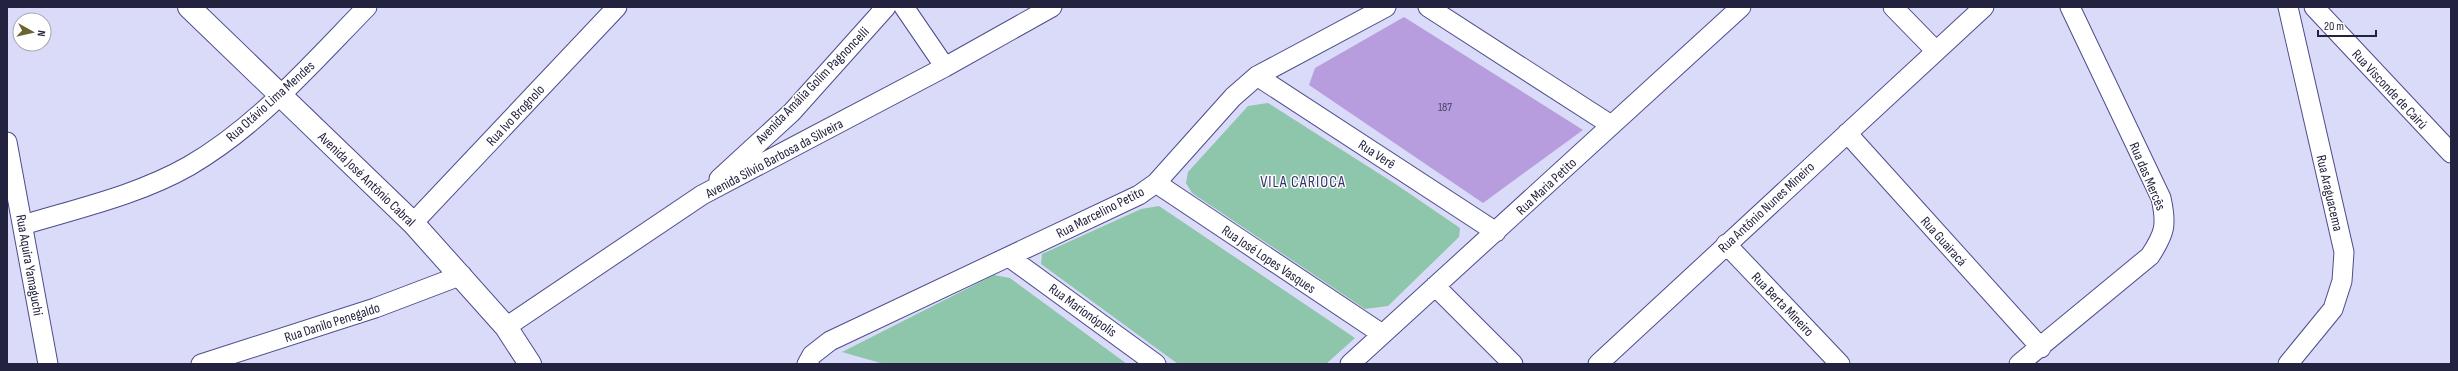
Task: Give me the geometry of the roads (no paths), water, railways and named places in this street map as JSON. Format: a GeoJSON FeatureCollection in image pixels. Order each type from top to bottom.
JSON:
{"type":"FeatureCollection","features":[{"type":"Feature","properties":{"kind":"street","name":"Avenida José Antônio Cabral"},"geometry":{"type":"LineString","coordinates":[[189,7],[413,223],[462,275],[506,327],[530,364]]}},
{"type":"Feature","properties":{"kind":"street","name":"Rua Otávio Lima Mendes"},"geometry":{"type":"LineString","coordinates":[[23,226],[140,189],[188,166],[236,135],[280,95],[367,7]]}},
{"type":"Feature","properties":{"kind":"street","name":"Rua Ivo Brognolo"},"geometry":{"type":"LineString","coordinates":[[413,223],[617,7]]}},
{"type":"Feature","properties":{"kind":"street","name":"Avenida Amália Golim Pagnoncelli"},"geometry":{"type":"LineString","coordinates":[[702,195],[792,112],[886,7]]}},
{"type":"Feature","properties":{"kind":"street"},"geometry":{"type":"LineString","coordinates":[[904,7],[945,67]]}},
{"type":"Feature","properties":{"kind":"street","name":"Avenida Silvio Barbosa da Silveira"},"geometry":{"type":"LineString","coordinates":[[506,327],[702,195],[945,67],[1052,7]]}},
{"type":"Feature","properties":{"kind":"street","name":"Rua Marcelino Petito"},"geometry":{"type":"LineString","coordinates":[[806,364],[812,355],[830,341],[1139,195],[1156,183],[1233,97],[1257,76],[1386,7]]}},
{"type":"Feature","properties":{"kind":"street"},"geometry":{"type":"LineString","coordinates":[[1428,7],[1611,125]]}},
{"type":"Feature","properties":{"kind":"street","name":"Rua Maria Petito"},"geometry":{"type":"LineString","coordinates":[[1350,364],[1741,7]]}},
{"type":"Feature","properties":{"kind":"street"},"geometry":{"type":"LineString","coordinates":[[1893,7],[1936,51]]}},
{"type":"Feature","properties":{"kind":"street","name":"Rua Antônio Nunes Mineiro"},"geometry":{"type":"LineString","coordinates":[[1598,364],[1984,7]]}},
{"type":"Feature","properties":{"kind":"street","name":"Rua das Mercês"},"geometry":{"type":"LineString","coordinates":[[2019,364],[2041,348],[2150,256],[2163,236],[2165,218],[2161,198],[2070,7]]}},
{"type":"Feature","properties":{"kind":"street","name":"Rua Araguacema"},"geometry":{"type":"LineString","coordinates":[[2288,7],[2344,252],[2342,281],[2333,309],[2288,364]]}},
{"type":"Feature","properties":{"kind":"street","name":"Rua Visconde de Cairú"},"geometry":{"type":"LineString","coordinates":[[2314,7],[2451,153]]}},
{"type":"Feature","properties":{"kind":"street","name":"Rua Verê"},"geometry":{"type":"LineString","coordinates":[[1257,76],[1496,232]]}},
{"type":"Feature","properties":{"kind":"street","name":"Rua Guairacá"},"geometry":{"type":"LineString","coordinates":[[1847,133],[2041,348]]}},
{"type":"Feature","properties":{"kind":"street","name":"Rua Aquira Yamaguchi"},"geometry":{"type":"LineString","coordinates":[[7,142],[48,364]]}},
{"type":"Feature","properties":{"kind":"street","name":"Rua José Lopes Vasques"},"geometry":{"type":"LineString","coordinates":[[1156,183],[1382,334]]}},
{"type":"Feature","properties":{"kind":"street","name":"Rua Berta Mineiro"},"geometry":{"type":"LineString","coordinates":[[1726,244],[1840,364]]}},
{"type":"Feature","properties":{"kind":"street","name":"Rua Marionópolis"},"geometry":{"type":"LineString","coordinates":[[1009,257],[1156,364]]}},
{"type":"Feature","properties":{"kind":"street","name":"Rua Danilo Penegaldo"},"geometry":{"type":"LineString","coordinates":[[201,364],[375,308],[462,275]]}},
{"type":"Feature","properties":{"kind":"street"},"geometry":{"type":"LineString","coordinates":[[1435,286],[1513,364]]}},
{"type":"Feature","properties":{"kind":"district","name":"VILA CARIOCA"},"geometry":{"type":"Point","coordinates":[1303,181]}}]}
